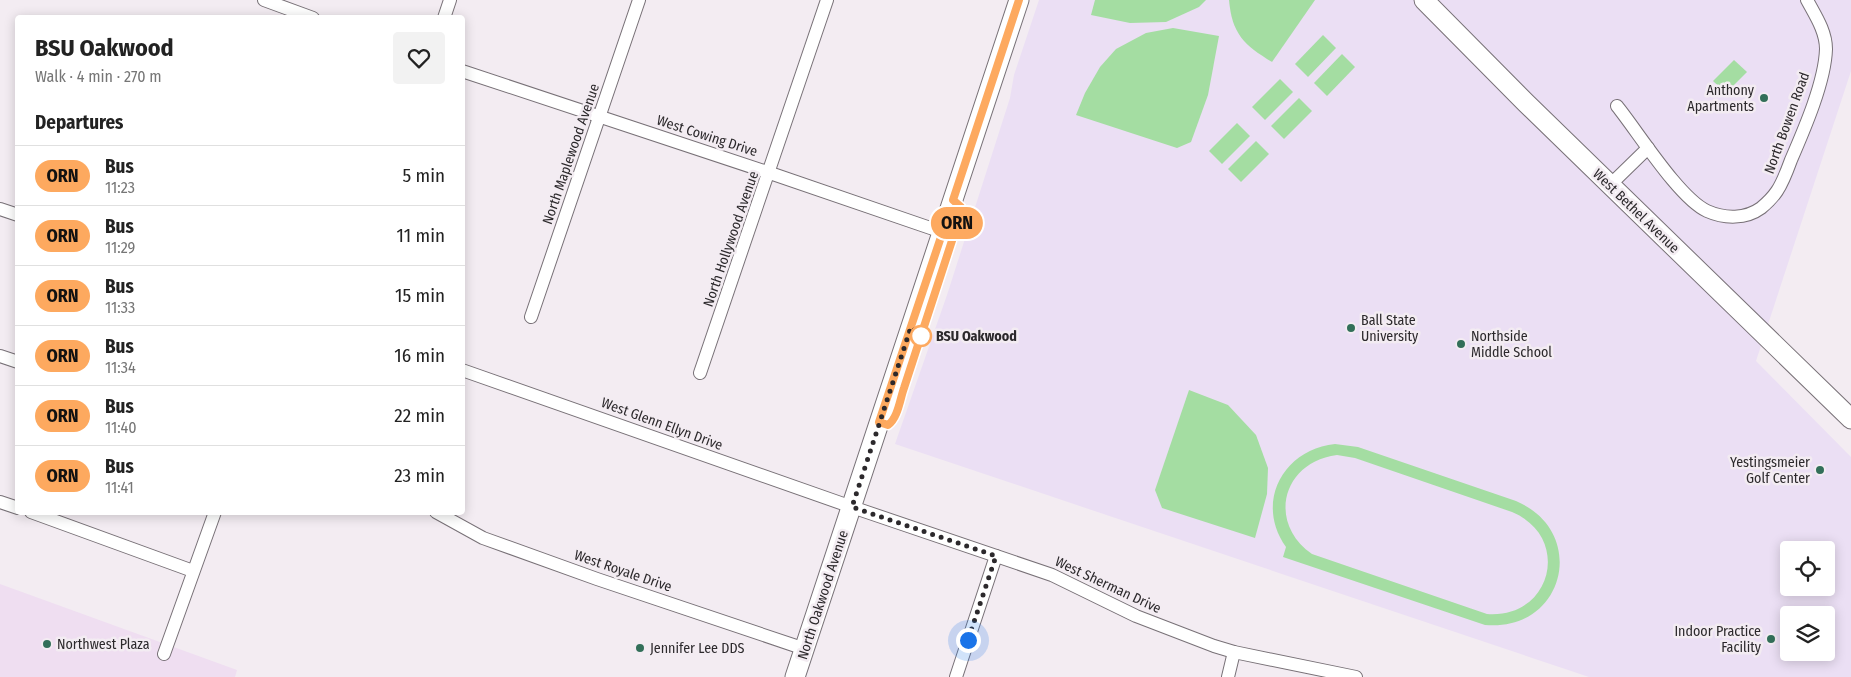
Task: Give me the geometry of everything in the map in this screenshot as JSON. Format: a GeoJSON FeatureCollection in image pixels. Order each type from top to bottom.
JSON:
{"type":"FeatureCollection","features":[{"type":"Feature","properties":{"kind":"street"},"geometry":{"type":"LineString","coordinates":[[445,15],[450,0]]}},
{"type":"Feature","properties":{"kind":"street","name":"North Maplewood Avenue"},"geometry":{"type":"LineString","coordinates":[[531,317],[639,0]]}},
{"type":"Feature","properties":{"kind":"street","name":"North Hollywood Avenue"},"geometry":{"type":"LineString","coordinates":[[700,373],[770,173],[827,0]]}},
{"type":"Feature","properties":{"kind":"street","name":"North Oakwood Avenue"},"geometry":{"type":"LineString","coordinates":[[795,677],[1019,0]]}},
{"type":"Feature","properties":{"kind":"street","name":"West Bethel Avenue"},"geometry":{"type":"LineString","coordinates":[[1424,0],[1610,185],[1850,416]]}},
{"type":"Feature","properties":{"kind":"street","name":"North Bowen Road"},"geometry":{"type":"LineString","coordinates":[[1617,106],[1648,148],[1690,199],[1709,212],[1726,217],[1753,213],[1766,204],[1776,192],[1784,177],[1803,130],[1821,76],[1826,42],[1822,28],[1807,0]]}},
{"type":"Feature","properties":{"kind":"street"},"geometry":{"type":"LineString","coordinates":[[272,1],[306,15]]}},
{"type":"Feature","properties":{"kind":"street","name":"West Cowing Drive"},"geometry":{"type":"LineString","coordinates":[[465,72],[942,232]]}},
{"type":"Feature","properties":{"kind":"street"},"geometry":{"type":"LineString","coordinates":[[1610,185],[1648,148]]}},
{"type":"Feature","properties":{"kind":"street"},"geometry":{"type":"LineString","coordinates":[[0,209],[15,214]]}},
{"type":"Feature","properties":{"kind":"street"},"geometry":{"type":"LineString","coordinates":[[0,356],[15,361]]}},
{"type":"Feature","properties":{"kind":"street","name":"West Glenn Ellyn Drive"},"geometry":{"type":"LineString","coordinates":[[465,371],[852,507]]}},
{"type":"Feature","properties":{"kind":"street"},"geometry":{"type":"LineString","coordinates":[[0,502],[15,507]]}},
{"type":"Feature","properties":{"kind":"street","name":"West Sherman Drive"},"geometry":{"type":"LineString","coordinates":[[852,507],[1052,575],[1136,616],[1180,634],[1234,652],[1356,677]]}},
{"type":"Feature","properties":{"kind":"street"},"geometry":{"type":"LineString","coordinates":[[39,515],[194,571]]}},
{"type":"Feature","properties":{"kind":"street"},"geometry":{"type":"LineString","coordinates":[[164,654],[214,515]]}},
{"type":"Feature","properties":{"kind":"street","name":"West Royale Drive"},"geometry":{"type":"LineString","coordinates":[[441,515],[483,538],[590,577],[805,649]]}},
{"type":"Feature","properties":{"kind":"street"},"geometry":{"type":"LineString","coordinates":[[956,677],[996,556]]}},
{"type":"Feature","properties":{"kind":"street"},"geometry":{"type":"LineString","coordinates":[[1228,677],[1234,652]]}},
{"type":"Feature","properties":{"kind":"shaded area","name":"Ball State University"},"geometry":{"type":"Polygon","coordinates":[[[1039,0],[1851,0],[1851,71],[1756,361],[1851,457],[1851,677],[1589,677],[895,444],[947,295],[1010,98],[1014,75],[1039,0]]]}},
{"type":"Feature","properties":{"kind":"shaded area"},"geometry":{"type":"Polygon","coordinates":[[[0,584],[237,670],[235,677],[0,677],[0,584]]]}},
{"type":"Feature","properties":{"kind":"green space"},"geometry":{"type":"Polygon","coordinates":[[[1095,0],[1206,0],[1199,7],[1166,22],[1130,23],[1091,15],[1095,0]]]}},
{"type":"Feature","properties":{"kind":"green space"},"geometry":{"type":"Polygon","coordinates":[[[1229,0],[1315,0],[1272,62],[1254,50],[1241,37],[1233,22],[1229,0]]]}},
{"type":"Feature","properties":{"kind":"green space"},"geometry":{"type":"Polygon","coordinates":[[[1173,28],[1219,36],[1208,95],[1191,142],[1177,148],[1076,115],[1085,93],[1100,67],[1116,49],[1146,33],[1173,28]]]}},
{"type":"Feature","properties":{"kind":"green space"},"geometry":{"type":"Polygon","coordinates":[[[1323,35],[1336,48],[1308,77],[1295,64],[1323,35]]]}},
{"type":"Feature","properties":{"kind":"green space"},"geometry":{"type":"Polygon","coordinates":[[[1342,54],[1355,67],[1327,96],[1314,83],[1342,54]]]}},
{"type":"Feature","properties":{"kind":"green space"},"geometry":{"type":"Polygon","coordinates":[[[1734,60],[1747,72],[1726,93],[1713,81],[1734,60]]]}},
{"type":"Feature","properties":{"kind":"green space"},"geometry":{"type":"Polygon","coordinates":[[[1280,79],[1293,92],[1265,120],[1252,107],[1280,79]]]}},
{"type":"Feature","properties":{"kind":"green space"},"geometry":{"type":"Polygon","coordinates":[[[1299,98],[1312,111],[1284,139],[1271,126],[1299,98]]]}},
{"type":"Feature","properties":{"kind":"green space"},"geometry":{"type":"Polygon","coordinates":[[[1237,123],[1250,136],[1222,164],[1209,151],[1237,123]]]}},
{"type":"Feature","properties":{"kind":"green space"},"geometry":{"type":"Polygon","coordinates":[[[1256,141],[1269,154],[1241,182],[1228,169],[1256,141]]]}},
{"type":"Feature","properties":{"kind":"green space"},"geometry":{"type":"Polygon","coordinates":[[[1189,390],[1228,405],[1256,435],[1268,468],[1267,494],[1255,538],[1162,508],[1155,490],[1189,390]]]}},
{"type":"Feature","properties":{"kind":"green space"},"geometry":{"type":"Polygon","coordinates":[[[1335,444],[1358,447],[1516,501],[1539,516],[1553,534],[1559,556],[1558,577],[1549,597],[1534,613],[1512,623],[1485,625],[1283,557],[1286,547],[1277,530],[1273,513],[1274,496],[1279,480],[1289,467],[1301,456],[1317,448],[1335,444]],[[1337,455],[1318,460],[1304,469],[1293,481],[1287,496],[1286,511],[1289,526],[1298,541],[1312,554],[1487,614],[1509,612],[1527,604],[1539,591],[1546,574],[1548,557],[1543,539],[1531,524],[1512,512],[1355,458],[1337,455]]]}},
{"type":"Feature","properties":{"kind":"bus line","name":"ORN"},"geometry":{"type":"LineString","coordinates":[[948,216],[879,422],[888,425],[895,416],[961,213],[961,207],[953,200],[1019,0]]}},
{"type":"Feature","properties":{"kind":"place","name":"Anthony Apartments"},"geometry":{"type":"Point","coordinates":[1764,98]}},
{"type":"Feature","properties":{"kind":"place","name":"Ball State University"},"geometry":{"type":"Point","coordinates":[1351,328]}},
{"type":"Feature","properties":{"kind":"place","name":"BSU Oakwood"},"geometry":{"type":"Point","coordinates":[921,336]}},
{"type":"Feature","properties":{"kind":"place","name":"Northside Middle School"},"geometry":{"type":"Point","coordinates":[1461,344]}},
{"type":"Feature","properties":{"kind":"place","name":"Yestingsmeier Golf Center"},"geometry":{"type":"Point","coordinates":[1820,470]}},
{"type":"Feature","properties":{"kind":"place","name":"Indoor Practice Facility"},"geometry":{"type":"Point","coordinates":[1771,639]}},
{"type":"Feature","properties":{"kind":"place","name":"Northwest Plaza"},"geometry":{"type":"Point","coordinates":[47,644]}},
{"type":"Feature","properties":{"kind":"place","name":"Jennifer Lee DDS"},"geometry":{"type":"Point","coordinates":[640,648]}},
{"type":"Feature","properties":{"kind":"route"},"geometry":{"type":"LineString","coordinates":[[921,336],[911,327],[852,507],[996,556],[968,640]]}}]}
